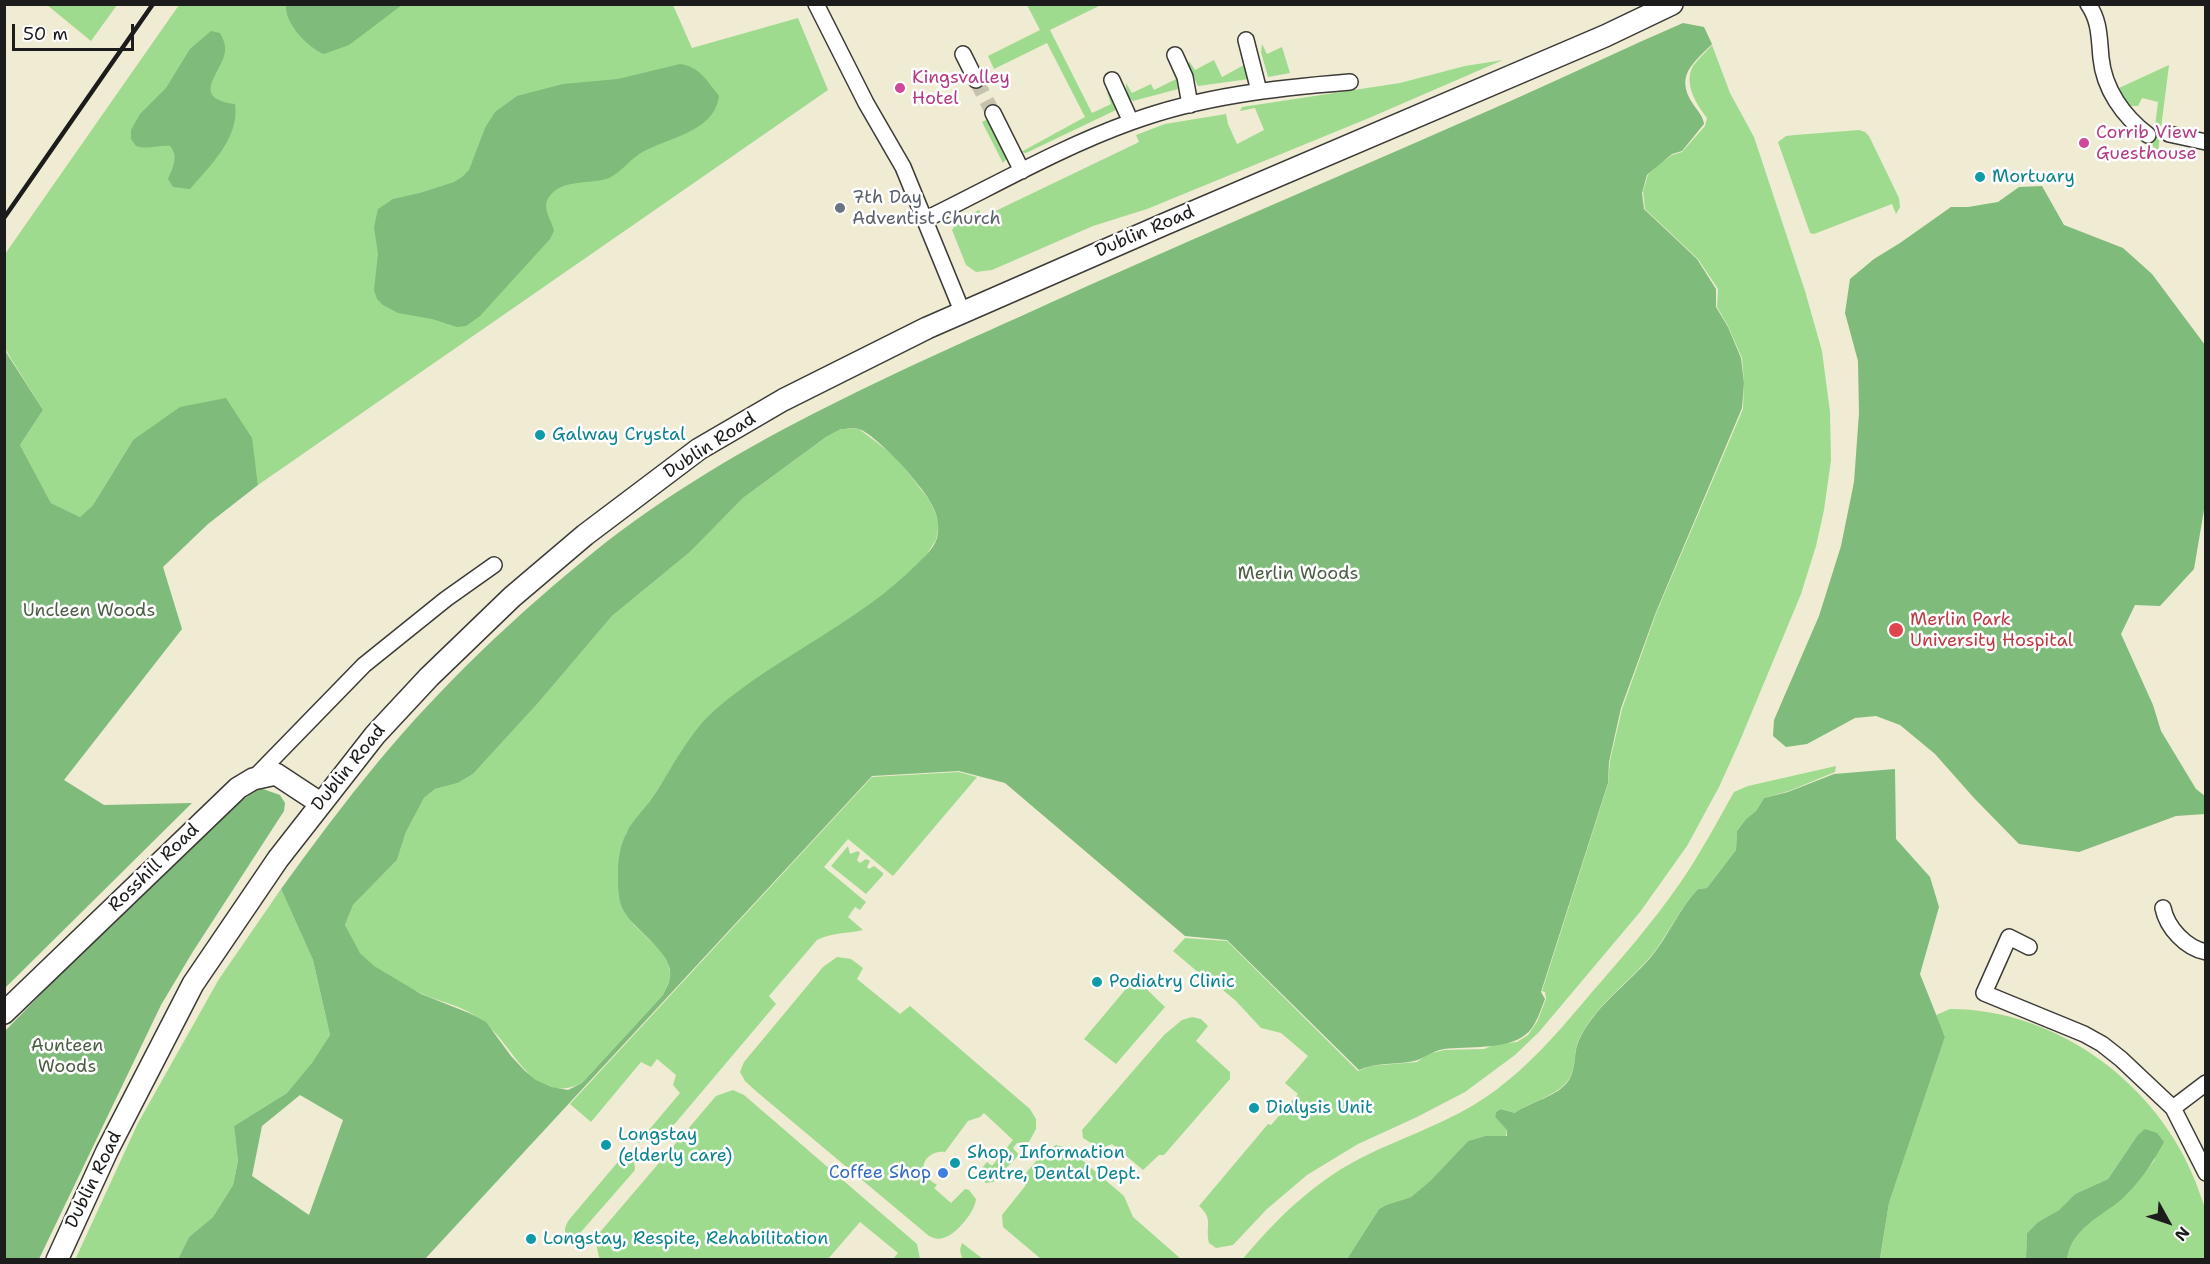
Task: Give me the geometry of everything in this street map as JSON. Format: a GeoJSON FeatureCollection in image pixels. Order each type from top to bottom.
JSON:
{"type":"FeatureCollection","features":[{"type":"Feature","properties":{"kind":"main road","name":"Dublin Road"},"geometry":{"type":"LineString","coordinates":[[57,1260],[107,1151],[194,984],[278,858],[375,735],[429,677],[512,597],[585,535],[699,449],[727,432],[783,400],[962,311],[1605,36],[1672,4]]}},
{"type":"Feature","properties":{"kind":"main road"},"geometry":{"type":"LineString","coordinates":[[253,779],[276,774],[320,803]]}},
{"type":"Feature","properties":{"kind":"main road","name":"Rosshill Road"},"geometry":{"type":"LineString","coordinates":[[4,1013],[238,788],[253,779]]}},
{"type":"Feature","properties":{"kind":"street"},"geometry":{"type":"LineString","coordinates":[[816,4],[866,103],[903,167],[962,311]]}},
{"type":"Feature","properties":{"kind":"street"},"geometry":{"type":"LineString","coordinates":[[2088,4],[2097,23],[2102,67],[2111,91],[2126,115],[2148,135]]}},
{"type":"Feature","properties":{"kind":"street"},"geometry":{"type":"LineString","coordinates":[[1246,40],[1260,91]]}},
{"type":"Feature","properties":{"kind":"street"},"geometry":{"type":"LineString","coordinates":[[963,54],[976,80]]}},
{"type":"Feature","properties":{"kind":"street"},"geometry":{"type":"LineString","coordinates":[[1175,55],[1185,77],[1190,105]]}},
{"type":"Feature","properties":{"kind":"street"},"geometry":{"type":"LineString","coordinates":[[1112,80],[1131,122]]}},
{"type":"Feature","properties":{"kind":"street"},"geometry":{"type":"LineString","coordinates":[[924,220],[1022,171],[1131,122],[1190,105],[1260,91],[1350,82]]}},
{"type":"Feature","properties":{"kind":"street"},"geometry":{"type":"LineString","coordinates":[[993,114],[1022,171]]}},
{"type":"Feature","properties":{"kind":"street"},"geometry":{"type":"LineString","coordinates":[[2169,134],[2205,142]]}},
{"type":"Feature","properties":{"kind":"street"},"geometry":{"type":"LineString","coordinates":[[253,779],[364,665],[446,599],[494,565]]}},
{"type":"Feature","properties":{"kind":"street"},"geometry":{"type":"LineString","coordinates":[[2163,908],[2167,923],[2175,933],[2199,951],[2205,952]]}},
{"type":"Feature","properties":{"kind":"street"},"geometry":{"type":"LineString","coordinates":[[2029,947],[2009,937],[1984,993],[2049,1018],[2102,1044],[2121,1059],[2173,1108],[2205,1173]]}},
{"type":"Feature","properties":{"kind":"street"},"geometry":{"type":"LineString","coordinates":[[2173,1108],[2205,1083]]}},
{"type":"Feature","properties":{"kind":"green space"},"geometry":{"type":"Polygon","coordinates":[[[286,4],[402,5],[349,45],[324,54],[304,41],[298,34],[289,19],[286,4]]]}},
{"type":"Feature","properties":{"kind":"green space"},"geometry":{"type":"Polygon","coordinates":[[[47,5],[117,5],[91,41],[47,5]]]}},
{"type":"Feature","properties":{"kind":"green space"},"geometry":{"type":"Polygon","coordinates":[[[179,5],[673,5],[692,48],[798,18],[828,90],[258,485],[255,464],[133,440],[93,505],[80,517],[51,503],[20,445],[43,410],[5,349],[5,254],[179,5]]]}},
{"type":"Feature","properties":{"kind":"green space"},"geometry":{"type":"Polygon","coordinates":[[[1027,5],[1101,5],[1050,30],[1092,113],[1111,104],[1107,92],[1114,99],[1116,110],[1026,153],[1021,152],[1085,117],[1047,43],[994,69],[988,56],[1040,30],[1027,5]]]}},
{"type":"Feature","properties":{"kind":"green space","name":"Merlin Woods"},"geometry":{"type":"Polygon","coordinates":[[[1683,23],[1704,27],[1712,44],[1689,70],[1685,85],[1704,124],[1682,151],[1672,154],[1647,175],[1642,193],[1644,209],[1697,259],[1716,289],[1716,307],[1728,327],[1741,358],[1744,383],[1742,408],[1656,612],[1621,708],[1609,762],[1608,783],[1541,992],[1545,999],[1529,1032],[1508,1043],[1444,1049],[1414,1061],[1372,1066],[1359,1070],[1227,940],[1185,936],[1005,783],[959,771],[872,776],[425,1259],[178,1259],[189,1237],[213,1217],[233,1185],[238,1161],[234,1126],[287,1093],[312,1063],[330,1035],[313,960],[281,889],[378,762],[428,705],[509,625],[595,551],[651,510],[709,472],[769,437],[893,374],[1683,23]],[[841,429],[826,437],[743,498],[690,552],[612,616],[539,702],[473,774],[458,783],[435,789],[424,798],[406,832],[397,860],[353,905],[345,925],[360,953],[374,966],[421,994],[486,1022],[525,1071],[536,1080],[551,1087],[568,1090],[582,1083],[663,995],[669,982],[670,968],[666,959],[633,923],[621,905],[618,889],[618,863],[622,843],[628,830],[650,801],[688,741],[716,709],[766,672],[870,604],[926,555],[936,542],[938,528],[935,510],[907,471],[864,432],[859,429],[841,429]],[[300,1095],[262,1126],[252,1176],[309,1215],[343,1120],[300,1095]]]}},
{"type":"Feature","properties":{"kind":"green space"},"geometry":{"type":"Polygon","coordinates":[[[211,31],[220,33],[225,48],[211,90],[213,96],[221,101],[235,104],[233,128],[222,150],[190,189],[173,187],[168,179],[175,158],[173,150],[170,146],[145,148],[136,146],[131,139],[131,130],[140,114],[166,88],[190,49],[211,31]]]}},
{"type":"Feature","properties":{"kind":"green space"},"geometry":{"type":"Polygon","coordinates":[[[1262,44],[1267,54],[1282,47],[1290,73],[1268,77],[1261,52],[1262,44]]]}},
{"type":"Feature","properties":{"kind":"green space"},"geometry":{"type":"Polygon","coordinates":[[[1712,45],[1730,93],[1754,137],[1805,291],[1822,351],[1830,412],[1831,460],[1816,546],[1801,594],[1739,743],[1719,787],[1687,846],[1640,912],[1539,1032],[1515,1055],[1465,1092],[1358,1144],[1307,1175],[1267,1209],[1233,1245],[1216,1248],[1209,1243],[1208,1219],[1199,1206],[1268,1124],[1271,1125],[1298,1094],[1285,1083],[1308,1056],[1281,1033],[1261,1028],[1236,1001],[1211,980],[1206,984],[1200,982],[1199,973],[1173,951],[1185,938],[1227,941],[1358,1071],[1370,1066],[1417,1062],[1428,1054],[1444,1050],[1484,1049],[1496,1044],[1517,1042],[1528,1035],[1537,1022],[1546,999],[1545,992],[1542,991],[1608,784],[1610,761],[1622,709],[1657,611],[1743,409],[1742,358],[1717,307],[1718,289],[1698,259],[1645,209],[1643,191],[1648,175],[1672,155],[1682,152],[1705,126],[1707,118],[1692,94],[1690,73],[1693,66],[1712,45]]]}},
{"type":"Feature","properties":{"kind":"green space"},"geometry":{"type":"Polygon","coordinates":[[[1240,54],[1245,59],[1249,79],[1198,86],[1189,68],[1189,61],[1195,70],[1214,60],[1222,77],[1244,65],[1240,54]]]}},
{"type":"Feature","properties":{"kind":"green space"},"geometry":{"type":"Polygon","coordinates":[[[1503,60],[1369,118],[1147,209],[1093,226],[992,270],[976,272],[966,265],[952,230],[960,221],[979,210],[983,217],[1139,142],[1136,135],[1165,124],[1226,114],[1237,144],[1264,130],[1255,108],[1240,111],[1242,107],[1400,83],[1465,66],[1503,60]]]}},
{"type":"Feature","properties":{"kind":"green space"},"geometry":{"type":"Polygon","coordinates":[[[680,64],[698,71],[719,96],[715,109],[708,119],[687,133],[638,155],[609,178],[569,184],[555,191],[549,197],[546,205],[554,231],[550,239],[480,316],[466,326],[457,327],[432,319],[398,313],[377,299],[374,290],[378,254],[374,227],[378,209],[393,199],[420,193],[454,182],[462,177],[469,170],[485,128],[495,112],[517,96],[563,84],[618,79],[680,64]]]}},
{"type":"Feature","properties":{"kind":"green space"},"geometry":{"type":"Polygon","coordinates":[[[2169,65],[2158,152],[2152,150],[2158,102],[2142,98],[2138,106],[2130,106],[2119,88],[2169,65]]]}},
{"type":"Feature","properties":{"kind":"green space"},"geometry":{"type":"Polygon","coordinates":[[[1171,68],[1178,79],[1178,89],[1133,101],[1129,97],[1126,83],[1132,93],[1151,84],[1154,90],[1176,79],[1171,68]]]}},
{"type":"Feature","properties":{"kind":"green space"},"geometry":{"type":"Polygon","coordinates":[[[988,119],[1008,157],[1003,163],[982,122],[988,119]]]}},
{"type":"Feature","properties":{"kind":"green space"},"geometry":{"type":"Polygon","coordinates":[[[1859,130],[1869,136],[1899,198],[1900,207],[1896,214],[1892,204],[1814,234],[1810,233],[1778,142],[1786,136],[1859,130]]]}},
{"type":"Feature","properties":{"kind":"green space"},"geometry":{"type":"Polygon","coordinates":[[[2042,186],[2064,225],[2123,248],[2152,274],[2205,345],[2205,504],[2194,569],[2160,606],[2135,605],[2121,634],[2153,705],[2161,731],[2196,789],[2205,796],[2205,814],[2176,816],[2079,852],[2019,844],[1935,754],[1900,725],[1876,716],[1855,718],[1807,744],[1786,747],[1773,736],[1774,720],[1819,616],[1841,546],[1854,482],[1859,413],[1858,361],[1845,313],[1850,279],[1874,259],[1951,207],[1998,202],[2019,187],[2042,186]]]}},
{"type":"Feature","properties":{"kind":"green space","name":"Uncleen Woods"},"geometry":{"type":"Polygon","coordinates":[[[4,349],[43,410],[20,445],[51,503],[80,517],[93,505],[133,440],[180,407],[226,398],[252,438],[258,485],[208,524],[163,567],[182,629],[64,780],[104,805],[192,803],[5,988],[4,349]]]}},
{"type":"Feature","properties":{"kind":"green space"},"geometry":{"type":"Polygon","coordinates":[[[841,429],[859,429],[896,457],[930,501],[939,524],[936,540],[927,554],[901,581],[860,612],[713,712],[691,738],[646,807],[626,833],[622,906],[634,925],[661,951],[668,963],[671,977],[663,995],[582,1083],[567,1088],[554,1088],[542,1084],[532,1077],[494,1032],[472,1014],[412,989],[366,959],[358,950],[345,925],[353,905],[397,860],[406,832],[424,798],[435,789],[458,783],[473,774],[539,702],[612,616],[690,552],[743,498],[826,437],[841,429]]]}},
{"type":"Feature","properties":{"kind":"green space"},"geometry":{"type":"Polygon","coordinates":[[[1836,766],[1835,772],[1789,791],[1764,798],[1756,811],[1737,831],[1736,850],[1707,888],[1698,889],[1691,897],[1651,956],[1602,1006],[1586,1027],[1577,1044],[1571,1074],[1564,1085],[1515,1113],[1502,1109],[1496,1112],[1495,1117],[1507,1129],[1506,1136],[1485,1136],[1468,1141],[1430,1181],[1411,1197],[1379,1209],[1347,1259],[1242,1260],[1281,1217],[1326,1179],[1375,1151],[1442,1122],[1474,1105],[1504,1084],[1531,1060],[1626,953],[1658,913],[1693,863],[1734,792],[1748,786],[1836,766]]]}},
{"type":"Feature","properties":{"kind":"green space"},"geometry":{"type":"Polygon","coordinates":[[[1895,769],[1896,839],[1930,877],[1939,907],[1920,974],[1945,1037],[1889,1203],[1880,1259],[1347,1259],[1379,1209],[1411,1197],[1430,1181],[1468,1141],[1485,1136],[1507,1136],[1507,1130],[1495,1117],[1496,1112],[1501,1109],[1515,1113],[1564,1086],[1571,1075],[1577,1045],[1585,1028],[1602,1006],[1651,957],[1691,897],[1698,889],[1707,888],[1736,850],[1737,831],[1756,811],[1764,798],[1788,792],[1834,774],[1895,769]]]}},
{"type":"Feature","properties":{"kind":"green space"},"geometry":{"type":"Polygon","coordinates":[[[959,772],[977,777],[893,876],[848,839],[824,867],[866,902],[860,910],[855,907],[848,917],[863,930],[834,934],[817,940],[769,996],[776,1004],[656,1146],[645,1141],[638,1143],[680,1093],[673,1085],[676,1075],[657,1059],[651,1067],[641,1062],[591,1122],[570,1104],[872,777],[959,772]]]}},
{"type":"Feature","properties":{"kind":"green space","name":"Aunteen Woods"},"geometry":{"type":"Polygon","coordinates":[[[260,788],[280,795],[285,803],[284,811],[161,1005],[39,1259],[5,1260],[5,1031],[207,824],[260,788]]]}},
{"type":"Feature","properties":{"kind":"green space"},"geometry":{"type":"Polygon","coordinates":[[[848,846],[850,854],[858,851],[860,853],[857,860],[860,863],[866,859],[870,861],[867,867],[869,869],[874,866],[883,873],[866,894],[831,866],[848,846]]]}},
{"type":"Feature","properties":{"kind":"green space"},"geometry":{"type":"Polygon","coordinates":[[[281,889],[313,960],[330,1035],[311,1066],[287,1093],[234,1126],[238,1161],[233,1185],[213,1217],[189,1237],[178,1259],[75,1260],[138,1123],[219,979],[281,889]]]}},
{"type":"Feature","properties":{"kind":"green space"},"geometry":{"type":"Polygon","coordinates":[[[837,957],[851,959],[863,968],[857,979],[900,1014],[910,1006],[1030,1109],[1036,1119],[1036,1129],[1029,1142],[1017,1143],[1013,1148],[1019,1155],[993,1182],[986,1183],[976,1175],[987,1162],[992,1166],[1013,1140],[984,1113],[968,1121],[945,1152],[928,1157],[924,1165],[925,1174],[937,1185],[934,1188],[951,1203],[965,1189],[969,1190],[976,1199],[964,1222],[954,1232],[943,1238],[937,1239],[929,1236],[757,1092],[745,1081],[740,1072],[744,1062],[823,967],[837,957]]]}},
{"type":"Feature","properties":{"kind":"green space"},"geometry":{"type":"Polygon","coordinates":[[[1135,978],[1165,1007],[1116,1064],[1084,1039],[1135,978]]]}},
{"type":"Feature","properties":{"kind":"green space"},"geometry":{"type":"Polygon","coordinates":[[[1950,1009],[1990,1012],[2028,1022],[2065,1038],[2099,1059],[2130,1084],[2157,1114],[2179,1147],[2196,1183],[2206,1215],[2205,1259],[2067,1259],[2070,1248],[2081,1231],[2127,1193],[2155,1159],[2137,1136],[2108,1179],[2075,1194],[2059,1210],[2038,1222],[2027,1233],[2026,1259],[1880,1260],[1889,1203],[1945,1037],[1936,1015],[1950,1009]]]}},
{"type":"Feature","properties":{"kind":"green space"},"geometry":{"type":"Polygon","coordinates":[[[1192,1017],[1201,1019],[1208,1026],[1196,1041],[1230,1072],[1230,1079],[1164,1155],[1159,1155],[1143,1170],[1112,1144],[1101,1149],[1083,1138],[1082,1130],[1164,1035],[1182,1020],[1192,1017]]]}},
{"type":"Feature","properties":{"kind":"green space"},"geometry":{"type":"Polygon","coordinates":[[[733,1090],[744,1095],[917,1244],[920,1259],[893,1259],[898,1253],[860,1222],[828,1259],[602,1260],[599,1257],[595,1238],[716,1096],[733,1090]]]}},
{"type":"Feature","properties":{"kind":"green space"},"geometry":{"type":"Polygon","coordinates":[[[2145,1129],[2157,1133],[2164,1142],[2155,1158],[2128,1193],[2081,1231],[2070,1248],[2067,1259],[2026,1259],[2027,1233],[2038,1222],[2059,1210],[2075,1194],[2108,1179],[2137,1136],[2145,1129]]]}},
{"type":"Feature","properties":{"kind":"green space"},"geometry":{"type":"Polygon","coordinates":[[[1056,1145],[1068,1148],[1124,1196],[1133,1217],[1181,1259],[1041,1259],[1003,1227],[1002,1215],[1026,1185],[1020,1180],[1043,1153],[1056,1145]]]}},
{"type":"Feature","properties":{"kind":"green space"},"geometry":{"type":"Polygon","coordinates":[[[628,1150],[634,1156],[635,1170],[574,1240],[565,1236],[568,1221],[628,1150]]]}},
{"type":"Feature","properties":{"kind":"green space"},"geometry":{"type":"Polygon","coordinates":[[[962,1243],[983,1259],[962,1259],[960,1250],[962,1243]]]}},
{"type":"Feature","properties":{"kind":"tunnel"},"geometry":{"type":"LineString","coordinates":[[976,80],[993,113]]}},
{"type":"Feature","properties":{"kind":"railway"},"geometry":{"type":"LineString","coordinates":[[4,218],[153,4]]}},
{"type":"Feature","properties":{"kind":"place","name":"Kingsvalley Hotel"},"geometry":{"type":"Point","coordinates":[900,88]}},
{"type":"Feature","properties":{"kind":"place","name":"Corrib View Guesthouse"},"geometry":{"type":"Point","coordinates":[2084,143]}},
{"type":"Feature","properties":{"kind":"place","name":"Mortuary"},"geometry":{"type":"Point","coordinates":[1980,177]}},
{"type":"Feature","properties":{"kind":"place","name":"7th Day Adventist Church"},"geometry":{"type":"Point","coordinates":[840,208]}},
{"type":"Feature","properties":{"kind":"place","name":"Galway Crystal"},"geometry":{"type":"Point","coordinates":[540,435]}},
{"type":"Feature","properties":{"kind":"place","name":"Merlin Park University Hospital"},"geometry":{"type":"Point","coordinates":[1896,630]}},
{"type":"Feature","properties":{"kind":"place","name":"Podiatry Clinic"},"geometry":{"type":"Point","coordinates":[1097,982]}},
{"type":"Feature","properties":{"kind":"place","name":"Dialysis Unit"},"geometry":{"type":"Point","coordinates":[1254,1108]}},
{"type":"Feature","properties":{"kind":"place","name":"Longstay (elderly care)"},"geometry":{"type":"Point","coordinates":[606,1145]}},
{"type":"Feature","properties":{"kind":"place","name":"Shop, Information Centre, Dental Dept."},"geometry":{"type":"Point","coordinates":[955,1163]}},
{"type":"Feature","properties":{"kind":"place","name":"Coffee Shop"},"geometry":{"type":"Point","coordinates":[943,1173]}},
{"type":"Feature","properties":{"kind":"place","name":"Longstay, Respite, Rehabilitation"},"geometry":{"type":"Point","coordinates":[531,1239]}}]}
